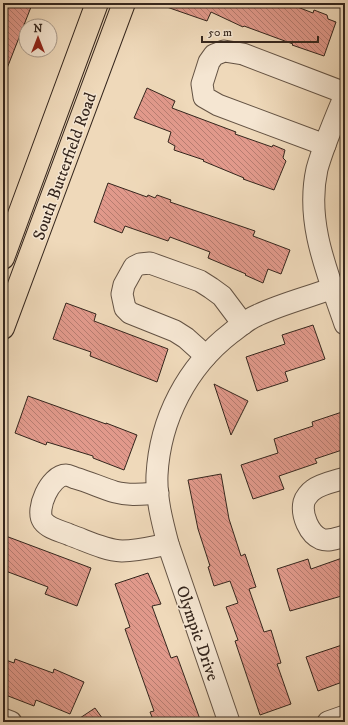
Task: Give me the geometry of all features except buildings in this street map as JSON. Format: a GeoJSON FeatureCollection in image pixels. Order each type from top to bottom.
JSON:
{"type":"FeatureCollection","features":[{"type":"Feature","properties":{"kind":"main road","name":"South Butterfield Road"},"geometry":{"type":"LineString","coordinates":[[3,258],[97,3]]}},
{"type":"Feature","properties":{"kind":"main road","name":"South Butterfield Road"},"geometry":{"type":"LineString","coordinates":[[3,328],[124,3]]}},
{"type":"Feature","properties":{"kind":"street"},"geometry":{"type":"LineString","coordinates":[[325,145],[218,105],[204,97],[202,84],[209,62],[214,55],[224,51],[243,54],[345,94],[325,145],[317,170],[314,190],[314,221],[318,242],[345,324]]}},
{"type":"Feature","properties":{"kind":"street"},"geometry":{"type":"LineString","coordinates":[[206,356],[186,338],[175,331],[130,314],[125,308],[122,294],[124,285],[134,267],[140,264],[150,263],[200,281],[222,296],[243,324]]}},
{"type":"Feature","properties":{"kind":"street","name":"Olympic Drive"},"geometry":{"type":"LineString","coordinates":[[229,722],[168,544],[161,518],[157,475],[162,438],[178,397],[189,377],[215,346],[243,324],[258,315],[333,288]]}},
{"type":"Feature","properties":{"kind":"street"},"geometry":{"type":"LineString","coordinates":[[158,494],[131,495],[116,492],[88,481],[66,475],[56,478],[50,484],[44,496],[41,513],[42,520],[50,527],[100,546],[121,551],[139,550],[168,544]]}},
{"type":"Feature","properties":{"kind":"street"},"geometry":{"type":"LineString","coordinates":[[345,478],[314,489],[304,502],[304,513],[313,534],[321,539],[329,540],[345,536]]}},
{"type":"Feature","properties":{"kind":"street"},"geometry":{"type":"LineString","coordinates":[[328,722],[345,716]]}},
{"type":"Feature","properties":{"kind":"street"},"geometry":{"type":"LineString","coordinates":[[3,719],[11,722]]}}]}
